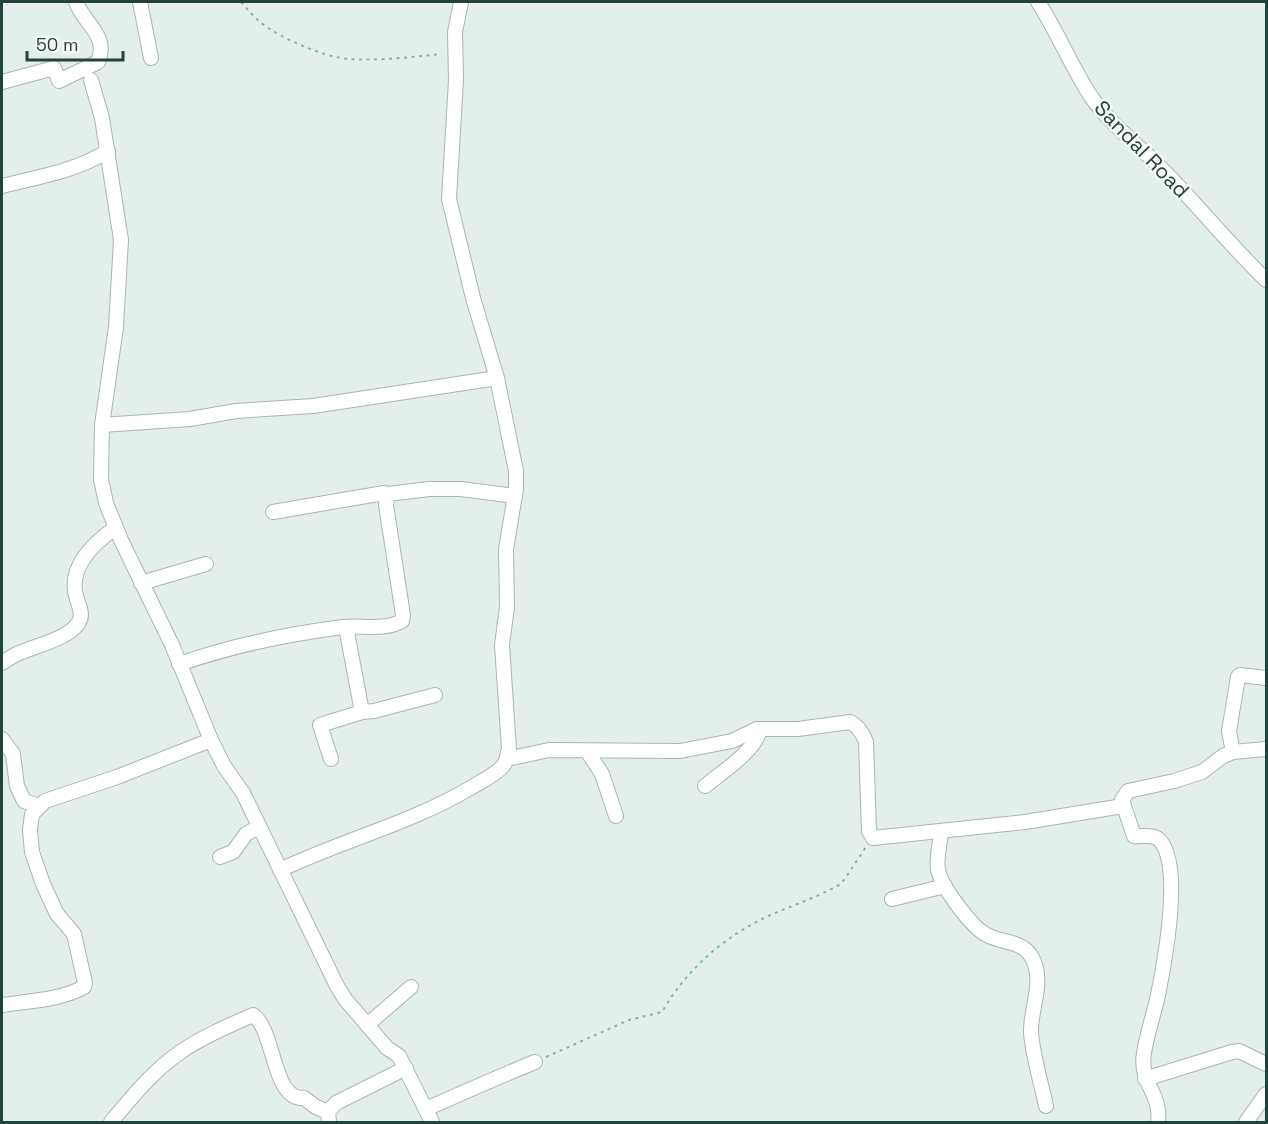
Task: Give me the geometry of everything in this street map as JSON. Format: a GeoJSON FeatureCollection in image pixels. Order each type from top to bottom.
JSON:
{"type":"FeatureCollection","features":[{"type":"Feature","properties":{"kind":"street"},"geometry":{"type":"LineString","coordinates":[[140,2],[151,58]]}},
{"type":"Feature","properties":{"kind":"street"},"geometry":{"type":"LineString","coordinates":[[280,870],[438,805],[496,773],[507,759],[509,749],[502,645],[507,607],[506,549],[515,496],[516,471],[497,378],[473,298],[449,199],[456,80],[455,32],[461,2]]}},
{"type":"Feature","properties":{"kind":"street","name":"Sandal Road"},"geometry":{"type":"LineString","coordinates":[[1038,2],[1093,99],[1266,280]]}},
{"type":"Feature","properties":{"kind":"street"},"geometry":{"type":"LineString","coordinates":[[2,82],[54,68],[59,81],[98,62],[102,52],[100,41],[79,3]]}},
{"type":"Feature","properties":{"kind":"street"},"geometry":{"type":"LineString","coordinates":[[91,80],[102,118],[121,240],[116,327],[102,425],[101,479],[115,528],[172,645],[211,740],[224,766],[243,793],[337,986],[345,999],[387,1048],[399,1056],[429,1116],[470,1088],[535,1062]]}},
{"type":"Feature","properties":{"kind":"street"},"geometry":{"type":"LineString","coordinates":[[2,186],[76,167],[108,151]]}},
{"type":"Feature","properties":{"kind":"street"},"geometry":{"type":"LineString","coordinates":[[102,425],[190,419],[236,411],[313,406],[497,378]]}},
{"type":"Feature","properties":{"kind":"street"},"geometry":{"type":"LineString","coordinates":[[273,512],[384,493],[429,489],[461,489],[515,496]]}},
{"type":"Feature","properties":{"kind":"street"},"geometry":{"type":"LineString","coordinates":[[179,664],[209,653],[346,627],[393,626],[402,621],[403,615],[386,505],[388,494]]}},
{"type":"Feature","properties":{"kind":"street"},"geometry":{"type":"LineString","coordinates":[[2,663],[19,652],[63,636],[79,623],[81,616],[74,581],[91,547],[115,528]]}},
{"type":"Feature","properties":{"kind":"street"},"geometry":{"type":"LineString","coordinates":[[141,583],[206,564]]}},
{"type":"Feature","properties":{"kind":"street"},"geometry":{"type":"LineString","coordinates":[[346,627],[362,712]]}},
{"type":"Feature","properties":{"kind":"street"},"geometry":{"type":"LineString","coordinates":[[1233,752],[1229,731],[1238,677],[1240,675],[1266,678]]}},
{"type":"Feature","properties":{"kind":"street"},"geometry":{"type":"LineString","coordinates":[[331,759],[320,725],[362,712],[435,695]]}},
{"type":"Feature","properties":{"kind":"street"},"geometry":{"type":"LineString","coordinates":[[507,759],[549,750],[680,751],[732,741],[757,729],[798,729],[844,722],[856,725],[867,742],[869,831],[872,837],[1025,822],[1123,806]]}},
{"type":"Feature","properties":{"kind":"street"},"geometry":{"type":"LineString","coordinates":[[705,786],[747,751],[758,738],[757,729]]}},
{"type":"Feature","properties":{"kind":"street"},"geometry":{"type":"LineString","coordinates":[[2,739],[13,754],[17,786],[24,801],[39,806]]}},
{"type":"Feature","properties":{"kind":"street"},"geometry":{"type":"LineString","coordinates":[[2,1005],[73,992],[84,987],[85,983],[74,934],[57,914],[32,852],[30,830],[32,814],[45,801],[62,794],[85,789],[211,740]]}},
{"type":"Feature","properties":{"kind":"street"},"geometry":{"type":"LineString","coordinates":[[1158,1122],[1160,1111],[1157,1099],[1145,1079],[1143,1070],[1144,1053],[1158,995],[1170,926],[1170,868],[1165,848],[1158,839],[1152,836],[1134,836],[1122,800],[1128,791],[1202,772],[1223,756],[1233,752],[1266,749]]}},
{"type":"Feature","properties":{"kind":"street"},"geometry":{"type":"LineString","coordinates":[[587,751],[602,774],[616,816]]}},
{"type":"Feature","properties":{"kind":"street"},"geometry":{"type":"LineString","coordinates":[[219,857],[233,852],[246,834],[259,827]]}},
{"type":"Feature","properties":{"kind":"street"},"geometry":{"type":"LineString","coordinates":[[941,832],[938,868],[945,886],[978,930],[988,936],[1013,942],[1025,949],[1036,968],[1038,981],[1031,1033],[1046,1106]]}},
{"type":"Feature","properties":{"kind":"street"},"geometry":{"type":"LineString","coordinates":[[892,899],[945,886]]}},
{"type":"Feature","properties":{"kind":"street"},"geometry":{"type":"LineString","coordinates":[[367,1025],[411,987]]}},
{"type":"Feature","properties":{"kind":"street"},"geometry":{"type":"LineString","coordinates":[[112,1122],[148,1082],[178,1054],[207,1035],[253,1015],[262,1026],[283,1085],[292,1096],[298,1099],[304,1098],[328,1117],[336,1103],[406,1068]]}},
{"type":"Feature","properties":{"kind":"street"},"geometry":{"type":"LineString","coordinates":[[1145,1079],[1239,1051],[1266,1064]]}},
{"type":"Feature","properties":{"kind":"street"},"geometry":{"type":"LineString","coordinates":[[1246,1122],[1266,1094]]}},
{"type":"Feature","properties":{"kind":"path"},"geometry":{"type":"LineString","coordinates":[[241,2],[260,23],[292,41],[346,59],[382,60],[456,53]]}},
{"type":"Feature","properties":{"kind":"path"},"geometry":{"type":"LineString","coordinates":[[535,1062],[629,1020],[662,1012],[676,989],[718,946],[764,918],[838,885],[844,880],[872,837]]}}]}
